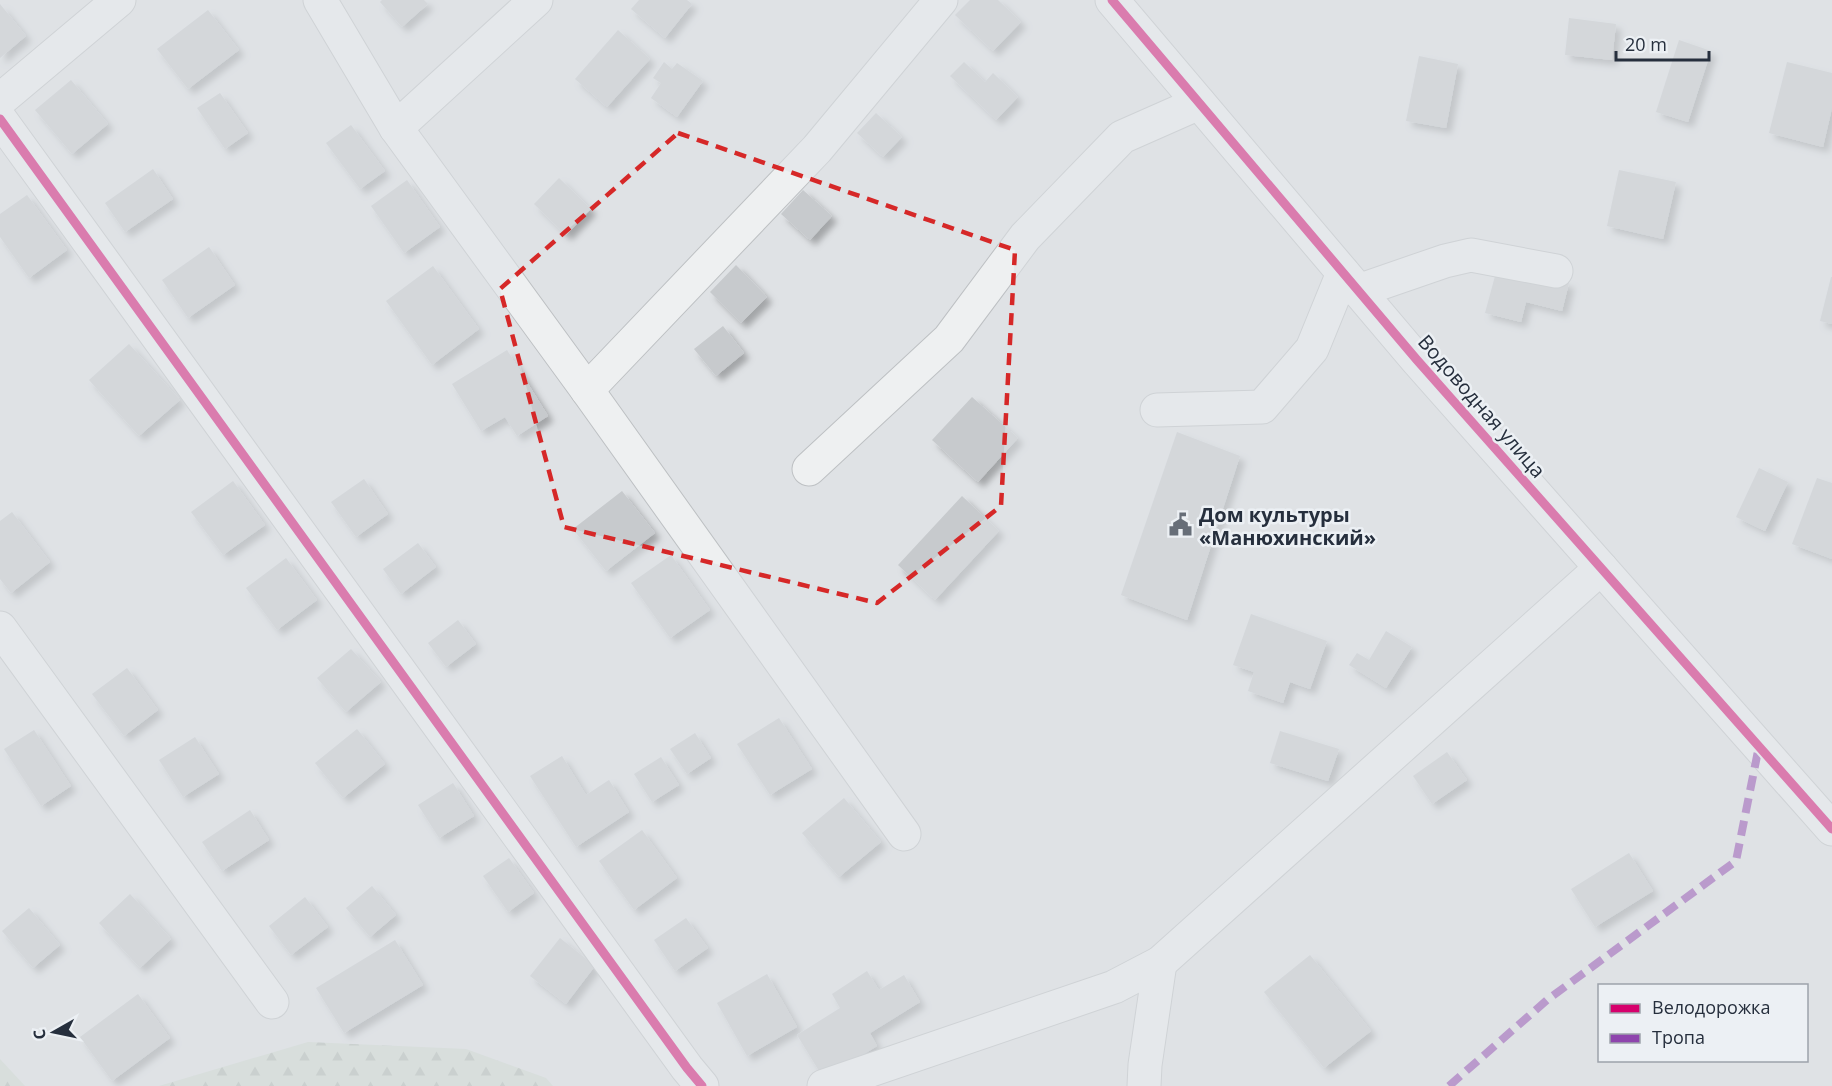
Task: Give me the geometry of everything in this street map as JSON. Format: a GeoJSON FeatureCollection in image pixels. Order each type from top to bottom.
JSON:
{"type":"FeatureCollection","features":[{"type":"Feature","properties":{"kind":"street"},"geometry":{"type":"LineString","coordinates":[[0,100],[119,0]]}},
{"type":"Feature","properties":{"kind":"street"},"geometry":{"type":"LineString","coordinates":[[320,0],[396,128],[587,390],[904,834]]}},
{"type":"Feature","properties":{"kind":"street"},"geometry":{"type":"LineString","coordinates":[[396,128],[536,0]]}},
{"type":"Feature","properties":{"kind":"street"},"geometry":{"type":"LineString","coordinates":[[587,390],[816,149],[941,0]]}},
{"type":"Feature","properties":{"kind":"street","name":"Водоводная улица"},"geometry":{"type":"LineString","coordinates":[[1112,0],[1351,282],[1832,829]]}},
{"type":"Feature","properties":{"kind":"street"},"geometry":{"type":"LineString","coordinates":[[809,469],[950,339],[1025,237],[1122,137],[1199,103]]}},
{"type":"Feature","properties":{"kind":"street"},"geometry":{"type":"LineString","coordinates":[[0,119],[680,1059],[702,1086]]}},
{"type":"Feature","properties":{"kind":"street"},"geometry":{"type":"LineString","coordinates":[[1157,411],[1262,407],[1312,349],[1351,282],[1471,255],[1556,271]]}},
{"type":"Feature","properties":{"kind":"street"},"geometry":{"type":"LineString","coordinates":[[824,1086],[1114,987],[1160,963],[1601,568]]}},
{"type":"Feature","properties":{"kind":"street"},"geometry":{"type":"LineString","coordinates":[[0,628],[272,1002]]}},
{"type":"Feature","properties":{"kind":"street"},"geometry":{"type":"LineString","coordinates":[[1141,1079],[1160,963]]}},
{"type":"Feature","properties":{"kind":"highlighted area"},"geometry":{"type":"Polygon","coordinates":[[[678,133],[1015,250],[1001,506],[877,603],[564,527],[500,289],[678,133]]]}},
{"type":"Feature","properties":{"kind":"green space"},"geometry":{"type":"Polygon","coordinates":[[[308,1042],[466,1049],[546,1078],[553,1086],[159,1086],[308,1042]]]}},
{"type":"Feature","properties":{"kind":"green space"},"geometry":{"type":"Polygon","coordinates":[[[0,1059],[25,1086],[0,1086],[0,1059]]]}},
{"type":"Feature","properties":{"kind":"building"},"geometry":{"type":"Polygon","coordinates":[[[382,0],[424,0],[428,4],[402,27],[380,2],[382,0]]]}},
{"type":"Feature","properties":{"kind":"building"},"geometry":{"type":"Polygon","coordinates":[[[639,0],[687,0],[692,4],[665,38],[631,9],[639,0]]]}},
{"type":"Feature","properties":{"kind":"building"},"geometry":{"type":"Polygon","coordinates":[[[970,0],[998,0],[1021,22],[993,51],[955,15],[970,0]]]}},
{"type":"Feature","properties":{"kind":"building"},"geometry":{"type":"Polygon","coordinates":[[[0,4],[26,36],[0,58],[0,4]]]}},
{"type":"Feature","properties":{"kind":"building"},"geometry":{"type":"Polygon","coordinates":[[[208,10],[239,50],[188,89],[157,49],[208,10]]]}},
{"type":"Feature","properties":{"kind":"building"},"geometry":{"type":"Polygon","coordinates":[[[1569,18],[1616,24],[1612,60],[1565,55],[1569,18]]]}},
{"type":"Feature","properties":{"kind":"building"},"geometry":{"type":"Polygon","coordinates":[[[618,30],[650,59],[607,107],[575,79],[618,30]]]}},
{"type":"Feature","properties":{"kind":"building"},"geometry":{"type":"Polygon","coordinates":[[[1679,40],[1711,51],[1688,122],[1656,112],[1679,40]]]}},
{"type":"Feature","properties":{"kind":"building"},"geometry":{"type":"Polygon","coordinates":[[[1419,56],[1458,64],[1446,128],[1406,121],[1419,56]]]}},
{"type":"Feature","properties":{"kind":"building"},"geometry":{"type":"Polygon","coordinates":[[[664,62],[672,69],[677,63],[703,81],[677,117],[651,98],[661,83],[653,78],[664,62]]]}},
{"type":"Feature","properties":{"kind":"building"},"geometry":{"type":"Polygon","coordinates":[[[964,62],[985,82],[993,73],[1018,97],[996,120],[950,76],[964,62]]]}},
{"type":"Feature","properties":{"kind":"building"},"geometry":{"type":"Polygon","coordinates":[[[1787,62],[1832,73],[1832,108],[1823,147],[1769,133],[1787,62]]]}},
{"type":"Feature","properties":{"kind":"building"},"geometry":{"type":"Polygon","coordinates":[[[71,80],[108,124],[72,154],[35,110],[71,80]]]}},
{"type":"Feature","properties":{"kind":"building"},"geometry":{"type":"Polygon","coordinates":[[[220,93],[248,133],[225,149],[197,108],[220,93]]]}},
{"type":"Feature","properties":{"kind":"building"},"geometry":{"type":"Polygon","coordinates":[[[876,113],[902,137],[883,157],[857,133],[876,113]]]}},
{"type":"Feature","properties":{"kind":"building"},"geometry":{"type":"Polygon","coordinates":[[[351,125],[385,171],[360,189],[326,143],[351,125]]]}},
{"type":"Feature","properties":{"kind":"building"},"geometry":{"type":"Polygon","coordinates":[[[153,169],[173,199],[125,232],[105,203],[153,169]]]}},
{"type":"Feature","properties":{"kind":"building"},"geometry":{"type":"Polygon","coordinates":[[[1619,170],[1676,182],[1663,239],[1607,226],[1619,170]]]}},
{"type":"Feature","properties":{"kind":"building"},"geometry":{"type":"Polygon","coordinates":[[[559,178],[591,209],[566,235],[534,204],[559,178]]]}},
{"type":"Feature","properties":{"kind":"building"},"geometry":{"type":"Polygon","coordinates":[[[407,180],[440,227],[404,253],[371,206],[407,180]]]}},
{"type":"Feature","properties":{"kind":"building"},"geometry":{"type":"Polygon","coordinates":[[[803,190],[832,216],[810,240],[781,214],[803,190]]]}},
{"type":"Feature","properties":{"kind":"building"},"geometry":{"type":"Polygon","coordinates":[[[27,195],[67,250],[29,278],[0,237],[0,214],[27,195]]]}},
{"type":"Feature","properties":{"kind":"building"},"geometry":{"type":"Polygon","coordinates":[[[209,247],[235,285],[188,318],[162,280],[209,247]]]}},
{"type":"Feature","properties":{"kind":"building"},"geometry":{"type":"Polygon","coordinates":[[[736,265],[767,297],[741,323],[710,292],[736,265]]]}},
{"type":"Feature","properties":{"kind":"building"},"geometry":{"type":"Polygon","coordinates":[[[1498,265],[1569,283],[1562,311],[1526,302],[1521,322],[1485,313],[1498,265]]]}},
{"type":"Feature","properties":{"kind":"building"},"geometry":{"type":"Polygon","coordinates":[[[433,266],[479,329],[432,365],[386,301],[433,266]]]}},
{"type":"Feature","properties":{"kind":"building"},"geometry":{"type":"Polygon","coordinates":[[[1832,277],[1832,324],[1820,321],[1832,277]]]}},
{"type":"Feature","properties":{"kind":"building"},"geometry":{"type":"Polygon","coordinates":[[[723,326],[744,353],[716,376],[694,349],[723,326]]]}},
{"type":"Feature","properties":{"kind":"building"},"geometry":{"type":"Polygon","coordinates":[[[129,344],[180,400],[139,436],[89,380],[129,344]]]}},
{"type":"Feature","properties":{"kind":"building"},"geometry":{"type":"Polygon","coordinates":[[[507,350],[548,416],[517,436],[505,417],[481,431],[452,384],[507,350]]]}},
{"type":"Feature","properties":{"kind":"building"},"geometry":{"type":"Polygon","coordinates":[[[972,397],[1018,438],[978,482],[932,440],[972,397]]]}},
{"type":"Feature","properties":{"kind":"building","name":"Дом культуры «Манюхинский»"},"geometry":{"type":"Polygon","coordinates":[[[1177,432],[1240,456],[1187,620],[1121,595],[1177,432]]]}},
{"type":"Feature","properties":{"kind":"building"},"geometry":{"type":"Polygon","coordinates":[[[1759,468],[1788,482],[1765,531],[1736,517],[1759,468]]]}},
{"type":"Feature","properties":{"kind":"building"},"geometry":{"type":"Polygon","coordinates":[[[1817,478],[1832,483],[1832,559],[1792,544],[1817,478]]]}},
{"type":"Feature","properties":{"kind":"building"},"geometry":{"type":"Polygon","coordinates":[[[364,479],[388,514],[356,537],[331,502],[364,479]]]}},
{"type":"Feature","properties":{"kind":"building"},"geometry":{"type":"Polygon","coordinates":[[[233,481],[265,525],[223,555],[191,512],[233,481]]]}},
{"type":"Feature","properties":{"kind":"building"},"geometry":{"type":"Polygon","coordinates":[[[622,491],[655,533],[606,571],[573,529],[622,491]]]}},
{"type":"Feature","properties":{"kind":"building"},"geometry":{"type":"Polygon","coordinates":[[[962,496],[999,531],[935,600],[898,565],[962,496]]]}},
{"type":"Feature","properties":{"kind":"building"},"geometry":{"type":"Polygon","coordinates":[[[12,512],[50,562],[11,593],[0,579],[0,521],[12,512]]]}},
{"type":"Feature","properties":{"kind":"building"},"geometry":{"type":"Polygon","coordinates":[[[418,543],[436,567],[401,594],[383,569],[418,543]]]}},
{"type":"Feature","properties":{"kind":"building"},"geometry":{"type":"Polygon","coordinates":[[[671,555],[710,610],[670,638],[631,583],[671,555]]]}},
{"type":"Feature","properties":{"kind":"building"},"geometry":{"type":"Polygon","coordinates":[[[286,558],[317,600],[277,630],[246,588],[286,558]]]}},
{"type":"Feature","properties":{"kind":"building"},"geometry":{"type":"Polygon","coordinates":[[[1251,614],[1327,641],[1310,689],[1290,682],[1283,703],[1248,691],[1254,672],[1233,665],[1251,614]]]}},
{"type":"Feature","properties":{"kind":"building"},"geometry":{"type":"Polygon","coordinates":[[[458,620],[476,644],[446,667],[428,643],[458,620]]]}},
{"type":"Feature","properties":{"kind":"building"},"geometry":{"type":"Polygon","coordinates":[[[1386,631],[1412,647],[1386,688],[1349,665],[1357,653],[1369,660],[1386,631]]]}},
{"type":"Feature","properties":{"kind":"building"},"geometry":{"type":"Polygon","coordinates":[[[351,649],[381,682],[346,712],[317,678],[351,649]]]}},
{"type":"Feature","properties":{"kind":"building"},"geometry":{"type":"Polygon","coordinates":[[[127,668],[158,710],[124,736],[92,694],[127,668]]]}},
{"type":"Feature","properties":{"kind":"building"},"geometry":{"type":"Polygon","coordinates":[[[779,718],[812,769],[770,795],[737,744],[779,718]]]}},
{"type":"Feature","properties":{"kind":"building"},"geometry":{"type":"Polygon","coordinates":[[[357,729],[385,764],[343,798],[315,763],[357,729]]]}},
{"type":"Feature","properties":{"kind":"building"},"geometry":{"type":"Polygon","coordinates":[[[34,730],[71,786],[41,806],[4,749],[34,730]]]}},
{"type":"Feature","properties":{"kind":"building"},"geometry":{"type":"Polygon","coordinates":[[[1280,731],[1339,749],[1328,781],[1270,763],[1280,731]]]}},
{"type":"Feature","properties":{"kind":"building"},"geometry":{"type":"Polygon","coordinates":[[[695,733],[711,758],[687,774],[670,749],[695,733]]]}},
{"type":"Feature","properties":{"kind":"building"},"geometry":{"type":"Polygon","coordinates":[[[195,737],[219,774],[183,797],[159,760],[195,737]]]}},
{"type":"Feature","properties":{"kind":"building"},"geometry":{"type":"Polygon","coordinates":[[[1447,752],[1467,780],[1432,804],[1413,776],[1447,752]]]}},
{"type":"Feature","properties":{"kind":"building"},"geometry":{"type":"Polygon","coordinates":[[[562,756],[586,795],[609,780],[629,812],[576,847],[530,776],[562,756]]]}},
{"type":"Feature","properties":{"kind":"building"},"geometry":{"type":"Polygon","coordinates":[[[661,757],[679,785],[652,802],[634,774],[661,757]]]}},
{"type":"Feature","properties":{"kind":"building"},"geometry":{"type":"Polygon","coordinates":[[[453,783],[474,816],[439,838],[418,805],[453,783]]]}},
{"type":"Feature","properties":{"kind":"building"},"geometry":{"type":"Polygon","coordinates":[[[844,798],[881,842],[839,877],[802,833],[844,798]]]}},
{"type":"Feature","properties":{"kind":"building"},"geometry":{"type":"Polygon","coordinates":[[[250,810],[269,840],[222,871],[202,842],[250,810]]]}},
{"type":"Feature","properties":{"kind":"building"},"geometry":{"type":"Polygon","coordinates":[[[642,830],[677,878],[634,910],[599,861],[642,830]]]}},
{"type":"Feature","properties":{"kind":"building"},"geometry":{"type":"Polygon","coordinates":[[[1629,853],[1653,891],[1595,927],[1571,889],[1629,853]]]}},
{"type":"Feature","properties":{"kind":"building"},"geometry":{"type":"Polygon","coordinates":[[[509,858],[534,893],[508,912],[483,876],[509,858]]]}},
{"type":"Feature","properties":{"kind":"building"},"geometry":{"type":"Polygon","coordinates":[[[372,886],[396,915],[370,937],[346,908],[372,886]]]}},
{"type":"Feature","properties":{"kind":"building"},"geometry":{"type":"Polygon","coordinates":[[[130,894],[171,939],[140,968],[99,923],[130,894]]]}},
{"type":"Feature","properties":{"kind":"building"},"geometry":{"type":"Polygon","coordinates":[[[305,897],[328,927],[291,955],[269,926],[305,897]]]}},
{"type":"Feature","properties":{"kind":"building"},"geometry":{"type":"Polygon","coordinates":[[[29,908],[60,945],[33,968],[2,931],[29,908]]]}},
{"type":"Feature","properties":{"kind":"building"},"geometry":{"type":"Polygon","coordinates":[[[686,918],[708,948],[675,971],[654,940],[686,918]]]}},
{"type":"Feature","properties":{"kind":"building"},"geometry":{"type":"Polygon","coordinates":[[[560,938],[595,966],[566,1004],[530,976],[560,938]]]}},
{"type":"Feature","properties":{"kind":"building"},"geometry":{"type":"Polygon","coordinates":[[[395,940],[423,985],[344,1033],[316,988],[395,940]]]}},
{"type":"Feature","properties":{"kind":"building"},"geometry":{"type":"Polygon","coordinates":[[[1310,955],[1371,1031],[1324,1068],[1264,992],[1310,955]]]}},
{"type":"Feature","properties":{"kind":"building"},"geometry":{"type":"Polygon","coordinates":[[[867,971],[879,990],[904,975],[920,1002],[870,1033],[877,1046],[824,1079],[797,1035],[840,1008],[832,994],[867,971]]]}},
{"type":"Feature","properties":{"kind":"building"},"geometry":{"type":"Polygon","coordinates":[[[767,974],[797,1027],[747,1056],[717,1003],[767,974]]]}},
{"type":"Feature","properties":{"kind":"building"},"geometry":{"type":"Polygon","coordinates":[[[138,994],[170,1038],[112,1081],[80,1037],[138,994]]]}},
{"type":"Feature","properties":{"kind":"marked path"},"geometry":{"type":"LineString","coordinates":[[1449,1086],[1547,1000],[1736,861],[1759,746]]}},
{"type":"Feature","properties":{"kind":"cycle path"},"geometry":{"type":"LineString","coordinates":[[1112,0],[1417,360],[1832,829]]}},
{"type":"Feature","properties":{"kind":"cycle path"},"geometry":{"type":"LineString","coordinates":[[0,119],[702,1086]]}},
{"type":"Feature","properties":{"kind":"place","name":"Дом культуры «Манюхинский»"},"geometry":{"type":"Point","coordinates":[1181,525]}}]}
